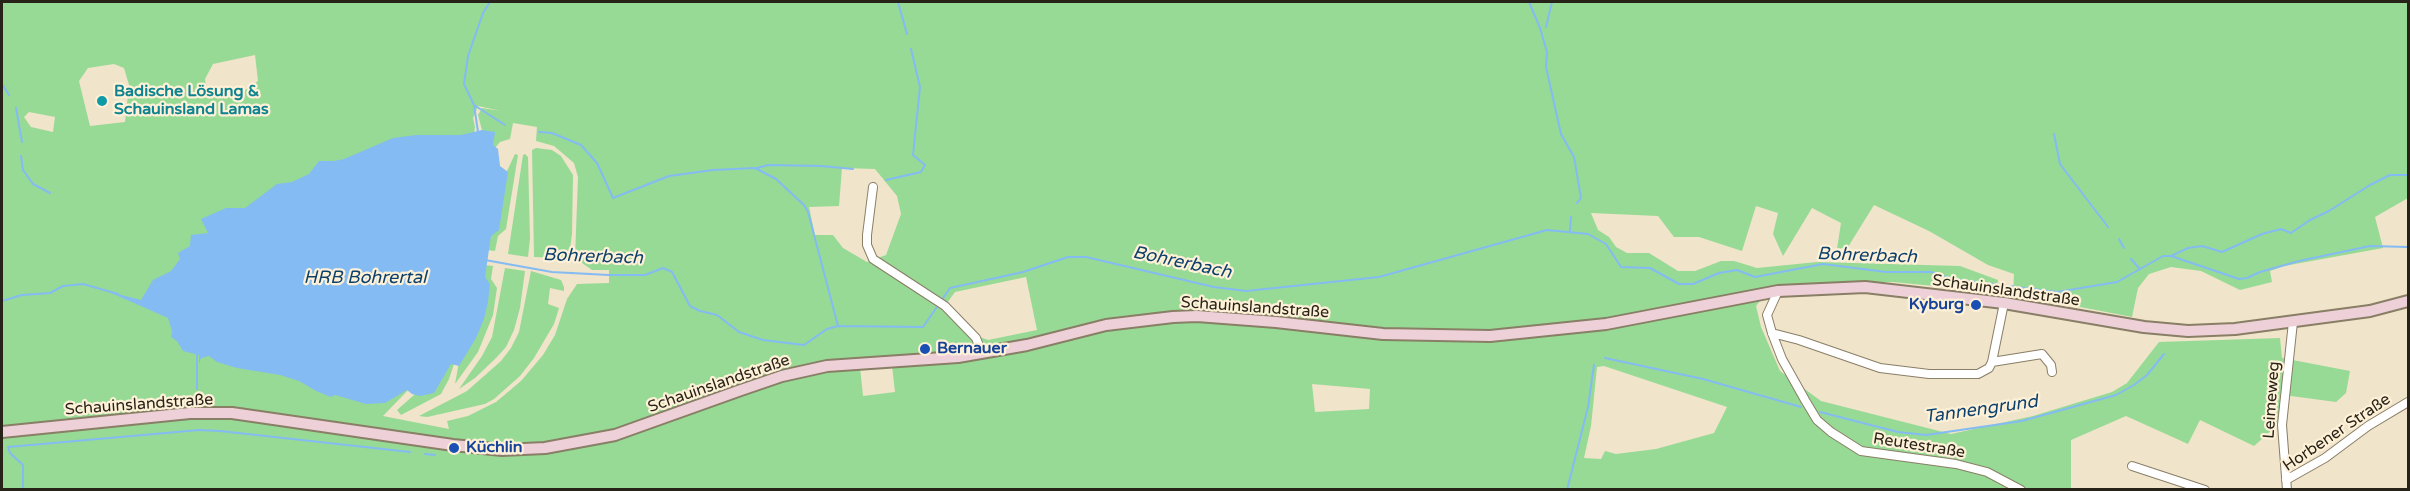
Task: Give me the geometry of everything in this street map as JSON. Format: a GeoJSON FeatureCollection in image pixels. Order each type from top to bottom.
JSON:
{"type":"FeatureCollection","features":[{"type":"Feature","properties":{"kind":"main road","name":"Schauinslandstraße"},"geometry":{"type":"LineString","coordinates":[[2,432],[190,413],[232,413],[453,445],[502,450],[545,448],[615,435],[772,380],[827,366],[982,353],[1027,345],[1106,325],[1173,317],[1276,322],[1339,330],[1432,336],[1520,334],[1606,324],[1778,291],[1865,288],[2004,303],[2144,327],[2188,331],[2235,329],[2293,322],[2370,311],[2409,301]]}},
{"type":"Feature","properties":{"kind":"street"},"geometry":{"type":"LineString","coordinates":[[873,187],[867,235],[869,251],[873,259],[945,306],[976,338],[982,353]]}},
{"type":"Feature","properties":{"kind":"street","name":"Reutestraße"},"geometry":{"type":"LineString","coordinates":[[1778,291],[1767,315],[1772,333],[1782,359],[1817,420],[1843,441],[1862,451],[1987,472],[2021,489]]}},
{"type":"Feature","properties":{"kind":"street"},"geometry":{"type":"LineString","coordinates":[[1772,333],[1880,368],[1916,373],[1978,374],[1989,368],[1992,362],[2004,303]]}},
{"type":"Feature","properties":{"kind":"street","name":"Leimeweg"},"geometry":{"type":"LineString","coordinates":[[2286,480],[2282,425],[2293,322]]}},
{"type":"Feature","properties":{"kind":"street"},"geometry":{"type":"LineString","coordinates":[[1992,362],[2042,354],[2051,365],[2052,372]]}},
{"type":"Feature","properties":{"kind":"street","name":"Horbener Straße"},"geometry":{"type":"LineString","coordinates":[[2287,489],[2286,480],[2325,458],[2368,426],[2409,402]]}},
{"type":"Feature","properties":{"kind":"street"},"geometry":{"type":"LineString","coordinates":[[2132,466],[2205,489]]}},
{"type":"Feature","properties":{"kind":"green space"},"geometry":{"type":"Polygon","coordinates":[[[2,2],[2408,2],[2408,198],[2375,217],[2383,248],[2284,266],[2270,271],[2272,282],[2240,290],[2201,271],[2171,267],[2149,274],[2138,288],[2132,317],[2013,294],[2014,274],[1988,265],[1929,231],[1874,205],[1848,247],[1837,249],[1841,223],[1812,208],[1783,256],[1773,234],[1778,213],[1756,206],[1742,251],[1699,237],[1674,237],[1658,216],[1591,213],[1598,230],[1609,237],[1616,247],[1627,253],[1649,253],[1678,271],[1695,271],[1721,261],[1734,261],[1757,268],[1817,262],[1960,266],[1998,280],[1996,292],[1893,282],[1770,288],[1756,306],[1761,327],[1780,371],[1821,401],[1951,434],[2033,416],[2112,392],[2127,383],[2159,342],[2280,338],[2282,358],[2350,371],[2346,393],[2336,402],[2282,396],[2281,422],[2254,446],[2200,420],[2188,444],[2126,416],[2071,440],[2071,489],[2,489],[2,2]],[[255,55],[213,64],[205,79],[206,91],[244,91],[258,81],[255,55]],[[114,64],[88,68],[79,81],[90,126],[125,122],[129,85],[124,68],[114,64]],[[478,106],[473,118],[475,127],[410,388],[383,416],[449,429],[447,421],[468,416],[496,402],[521,381],[543,355],[555,335],[567,299],[577,284],[609,283],[609,270],[592,270],[575,258],[578,177],[574,163],[554,146],[536,141],[537,127],[513,123],[510,139],[500,142],[493,150],[483,134],[478,115],[482,108],[501,111],[478,106]],[[29,112],[24,117],[31,127],[53,132],[55,117],[29,112]],[[842,168],[839,206],[809,207],[815,235],[833,235],[843,248],[867,262],[886,255],[901,214],[897,196],[875,169],[842,168]],[[1026,277],[955,292],[947,303],[980,337],[988,340],[1037,330],[1026,277]],[[892,366],[860,367],[863,396],[895,392],[892,366]],[[1604,366],[1597,367],[1591,426],[1584,458],[1601,459],[1605,451],[1616,454],[1656,449],[1714,433],[1727,407],[1604,366]],[[1312,384],[1315,412],[1369,409],[1370,389],[1312,384]]]}},
{"type":"Feature","properties":{"kind":"green space"},"geometry":{"type":"Polygon","coordinates":[[[536,148],[552,150],[561,156],[573,175],[572,234],[569,256],[565,258],[534,257],[532,150],[536,148]]]}},
{"type":"Feature","properties":{"kind":"green space"},"geometry":{"type":"Polygon","coordinates":[[[515,154],[518,155],[506,229],[498,236],[495,251],[479,249],[485,218],[515,154]]]}},
{"type":"Feature","properties":{"kind":"green space"},"geometry":{"type":"Polygon","coordinates":[[[523,155],[528,157],[530,239],[528,257],[508,254],[523,155]]]}},
{"type":"Feature","properties":{"kind":"green space"},"geometry":{"type":"Polygon","coordinates":[[[477,264],[493,266],[491,279],[497,288],[493,315],[478,352],[455,384],[477,264]]]}},
{"type":"Feature","properties":{"kind":"green space"},"geometry":{"type":"Polygon","coordinates":[[[505,268],[525,271],[520,308],[514,330],[506,347],[496,358],[475,378],[459,389],[492,337],[505,268]]]}},
{"type":"Feature","properties":{"kind":"green space"},"geometry":{"type":"Polygon","coordinates":[[[531,271],[561,280],[564,287],[564,291],[550,288],[548,304],[559,308],[554,324],[534,358],[520,376],[485,404],[427,417],[419,416],[467,391],[501,361],[519,332],[531,271]]]}},
{"type":"Feature","properties":{"kind":"green space"},"geometry":{"type":"Polygon","coordinates":[[[456,358],[441,394],[401,415],[397,410],[456,358]]]}},
{"type":"Feature","properties":{"kind":"water","name":"HRB Bohrertal"},"geometry":{"type":"Polygon","coordinates":[[[482,130],[495,132],[493,145],[498,149],[500,166],[508,172],[499,230],[491,236],[485,277],[490,284],[488,302],[476,338],[459,366],[451,364],[434,393],[420,396],[407,390],[385,403],[366,404],[335,395],[331,397],[299,381],[280,375],[237,368],[217,362],[209,356],[201,358],[199,364],[199,355],[183,351],[177,341],[171,337],[172,331],[168,318],[109,292],[141,300],[153,280],[171,271],[180,259],[178,253],[190,246],[191,235],[208,233],[201,219],[226,208],[245,208],[277,184],[292,182],[309,174],[319,161],[344,159],[393,138],[416,135],[461,135],[482,130]]]}},
{"type":"Feature","properties":{"kind":"waterway"},"geometry":{"type":"LineString","coordinates":[[478,132],[474,105],[464,84],[468,56],[483,13],[490,2]]}},
{"type":"Feature","properties":{"kind":"waterway"},"geometry":{"type":"LineString","coordinates":[[898,2],[907,34]]}},
{"type":"Feature","properties":{"kind":"waterway"},"geometry":{"type":"LineString","coordinates":[[1529,2],[1547,52],[1546,67],[1561,134],[1574,157],[1581,198],[1577,203]]}},
{"type":"Feature","properties":{"kind":"waterway"},"geometry":{"type":"LineString","coordinates":[[1546,27],[1552,2]]}},
{"type":"Feature","properties":{"kind":"waterway"},"geometry":{"type":"LineString","coordinates":[[886,180],[921,172],[925,165],[913,155],[920,87],[911,49]]}},
{"type":"Feature","properties":{"kind":"waterway"},"geometry":{"type":"LineString","coordinates":[[2,84],[9,95]]}},
{"type":"Feature","properties":{"kind":"waterway"},"geometry":{"type":"LineString","coordinates":[[474,105],[505,125]]}},
{"type":"Feature","properties":{"kind":"waterway"},"geometry":{"type":"LineString","coordinates":[[16,108],[22,142]]}},
{"type":"Feature","properties":{"kind":"waterway"},"geometry":{"type":"LineString","coordinates":[[539,132],[552,133],[581,145],[597,163],[613,198],[669,176],[713,170],[755,168],[776,179],[804,205],[808,212],[838,326]]}},
{"type":"Feature","properties":{"kind":"waterway"},"geometry":{"type":"LineString","coordinates":[[2054,134],[2060,164],[2108,227]]}},
{"type":"Feature","properties":{"kind":"waterway"},"geometry":{"type":"LineString","coordinates":[[21,156],[23,170],[33,184],[50,193]]}},
{"type":"Feature","properties":{"kind":"waterway"},"geometry":{"type":"LineString","coordinates":[[757,168],[768,165],[853,169]]}},
{"type":"Feature","properties":{"kind":"waterway"},"geometry":{"type":"LineString","coordinates":[[2171,256],[2188,248],[2202,246],[2222,252],[2262,234],[2281,229],[2291,233],[2390,175],[2408,175]]}},
{"type":"Feature","properties":{"kind":"waterway"},"geometry":{"type":"LineString","coordinates":[[1570,231],[1571,217]]}},
{"type":"Feature","properties":{"kind":"waterway","name":"Bohrerbach"},"geometry":{"type":"LineString","coordinates":[[485,260],[552,272],[609,275],[645,275],[663,268],[672,272],[690,306],[717,315],[739,332],[763,340],[804,345],[827,329],[838,326],[923,327],[950,288],[1023,272],[1068,257],[1086,257],[1214,287],[1246,291],[1379,277],[1547,230],[1588,234],[1606,244],[1621,267],[1650,268],[1679,284],[1693,284],[1719,273],[1737,270],[1755,277],[1823,264],[1886,272],[1931,272],[1952,279],[2057,292],[2117,282],[2163,256],[2171,256],[2239,279],[2299,261],[2370,246],[2408,247]]}},
{"type":"Feature","properties":{"kind":"waterway"},"geometry":{"type":"LineString","coordinates":[[2119,239],[2124,248]]}},
{"type":"Feature","properties":{"kind":"waterway"},"geometry":{"type":"LineString","coordinates":[[2131,259],[2139,268]]}},
{"type":"Feature","properties":{"kind":"waterway","name":"Bohrerbach"},"geometry":{"type":"LineString","coordinates":[[2,301],[22,295],[50,293],[63,286],[83,284],[118,294]]}},
{"type":"Feature","properties":{"kind":"waterway"},"geometry":{"type":"LineString","coordinates":[[197,352],[197,389]]}},
{"type":"Feature","properties":{"kind":"waterway","name":"Tannengrund"},"geometry":{"type":"LineString","coordinates":[[1820,412],[1898,432],[1926,435],[2022,421],[2116,395],[2147,375],[2164,354]]}},
{"type":"Feature","properties":{"kind":"waterway","name":"Tannengrund"},"geometry":{"type":"LineString","coordinates":[[1605,358],[1703,379],[1801,407]]}},
{"type":"Feature","properties":{"kind":"waterway","name":"Tannengrund"},"geometry":{"type":"LineString","coordinates":[[1567,490],[1588,407],[1594,365]]}},
{"type":"Feature","properties":{"kind":"waterway"},"geometry":{"type":"LineString","coordinates":[[23,490],[23,465],[10,453],[8,447],[199,430],[410,452]]}},
{"type":"Feature","properties":{"kind":"waterway"},"geometry":{"type":"LineString","coordinates":[[425,454],[435,455]]}},
{"type":"Feature","properties":{"kind":"place","name":"Badische Lösung & Schauinsland Lamas"},"geometry":{"type":"Point","coordinates":[102,101]}},
{"type":"Feature","properties":{"kind":"place","name":"Kyburg"},"geometry":{"type":"Point","coordinates":[1976,305]}},
{"type":"Feature","properties":{"kind":"place","name":"Bernauer"},"geometry":{"type":"Point","coordinates":[925,349]}},
{"type":"Feature","properties":{"kind":"place","name":"Küchlin"},"geometry":{"type":"Point","coordinates":[454,448]}}]}
